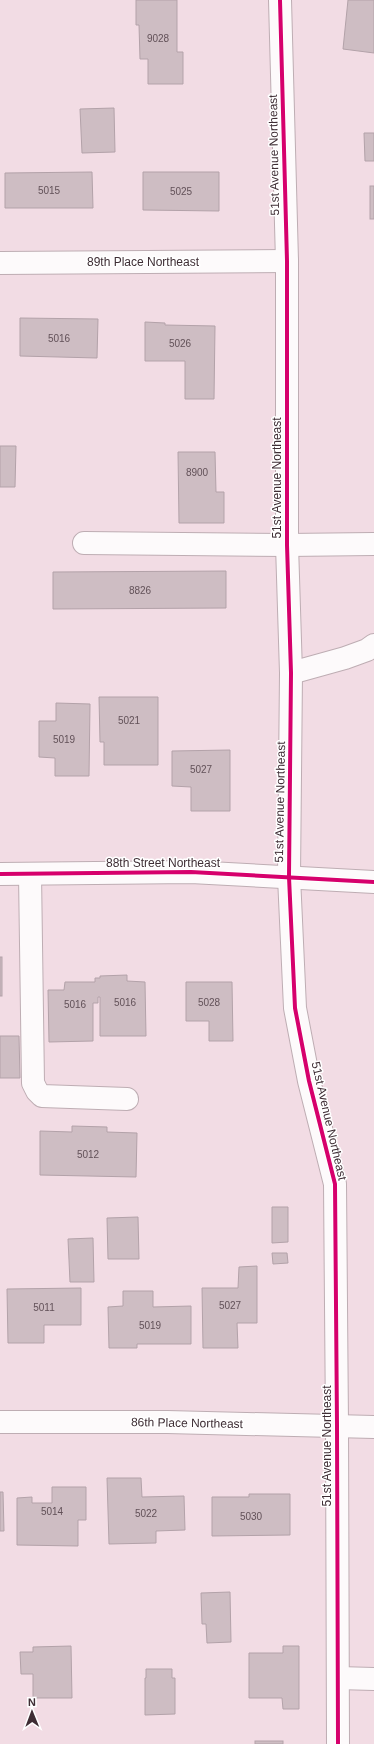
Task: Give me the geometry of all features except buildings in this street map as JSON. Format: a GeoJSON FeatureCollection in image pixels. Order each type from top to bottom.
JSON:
{"type":"FeatureCollection","features":[{"type":"Feature","properties":{"kind":"street","name":"51st Avenue Northeast"},"geometry":{"type":"LineString","coordinates":[[280,0],[287,261],[287,546],[291,673],[289,877],[295,1008],[309,1081],[335,1184],[338,1744]]}},
{"type":"Feature","properties":{"kind":"street","name":"89th Place Northeast"},"geometry":{"type":"LineString","coordinates":[[0,263],[287,261]]}},
{"type":"Feature","properties":{"kind":"street"},"geometry":{"type":"LineString","coordinates":[[84,543],[287,546],[374,544]]}},
{"type":"Feature","properties":{"kind":"street"},"geometry":{"type":"LineString","coordinates":[[334,544],[363,553],[374,559]]}},
{"type":"Feature","properties":{"kind":"street"},"geometry":{"type":"LineString","coordinates":[[291,673],[346,658],[367,650],[374,645]]}},
{"type":"Feature","properties":{"kind":"street","name":"88th Street Northeast"},"geometry":{"type":"LineString","coordinates":[[0,874],[191,872],[374,882]]}},
{"type":"Feature","properties":{"kind":"street"},"geometry":{"type":"LineString","coordinates":[[30,874],[33,1083],[37,1091],[42,1096],[127,1099]]}},
{"type":"Feature","properties":{"kind":"street","name":"86th Place Northeast"},"geometry":{"type":"LineString","coordinates":[[0,1422],[159,1422],[374,1427]]}},
{"type":"Feature","properties":{"kind":"street"},"geometry":{"type":"LineString","coordinates":[[338,1678],[374,1679]]}},
{"type":"Feature","properties":{"kind":"cycle path"},"geometry":{"type":"LineString","coordinates":[[280,0],[287,261],[287,545],[291,673],[289,877],[295,1008],[309,1081],[335,1184],[338,1744]]}},
{"type":"Feature","properties":{"kind":"cycle path"},"geometry":{"type":"LineString","coordinates":[[0,874],[191,872],[374,882]]}}]}
